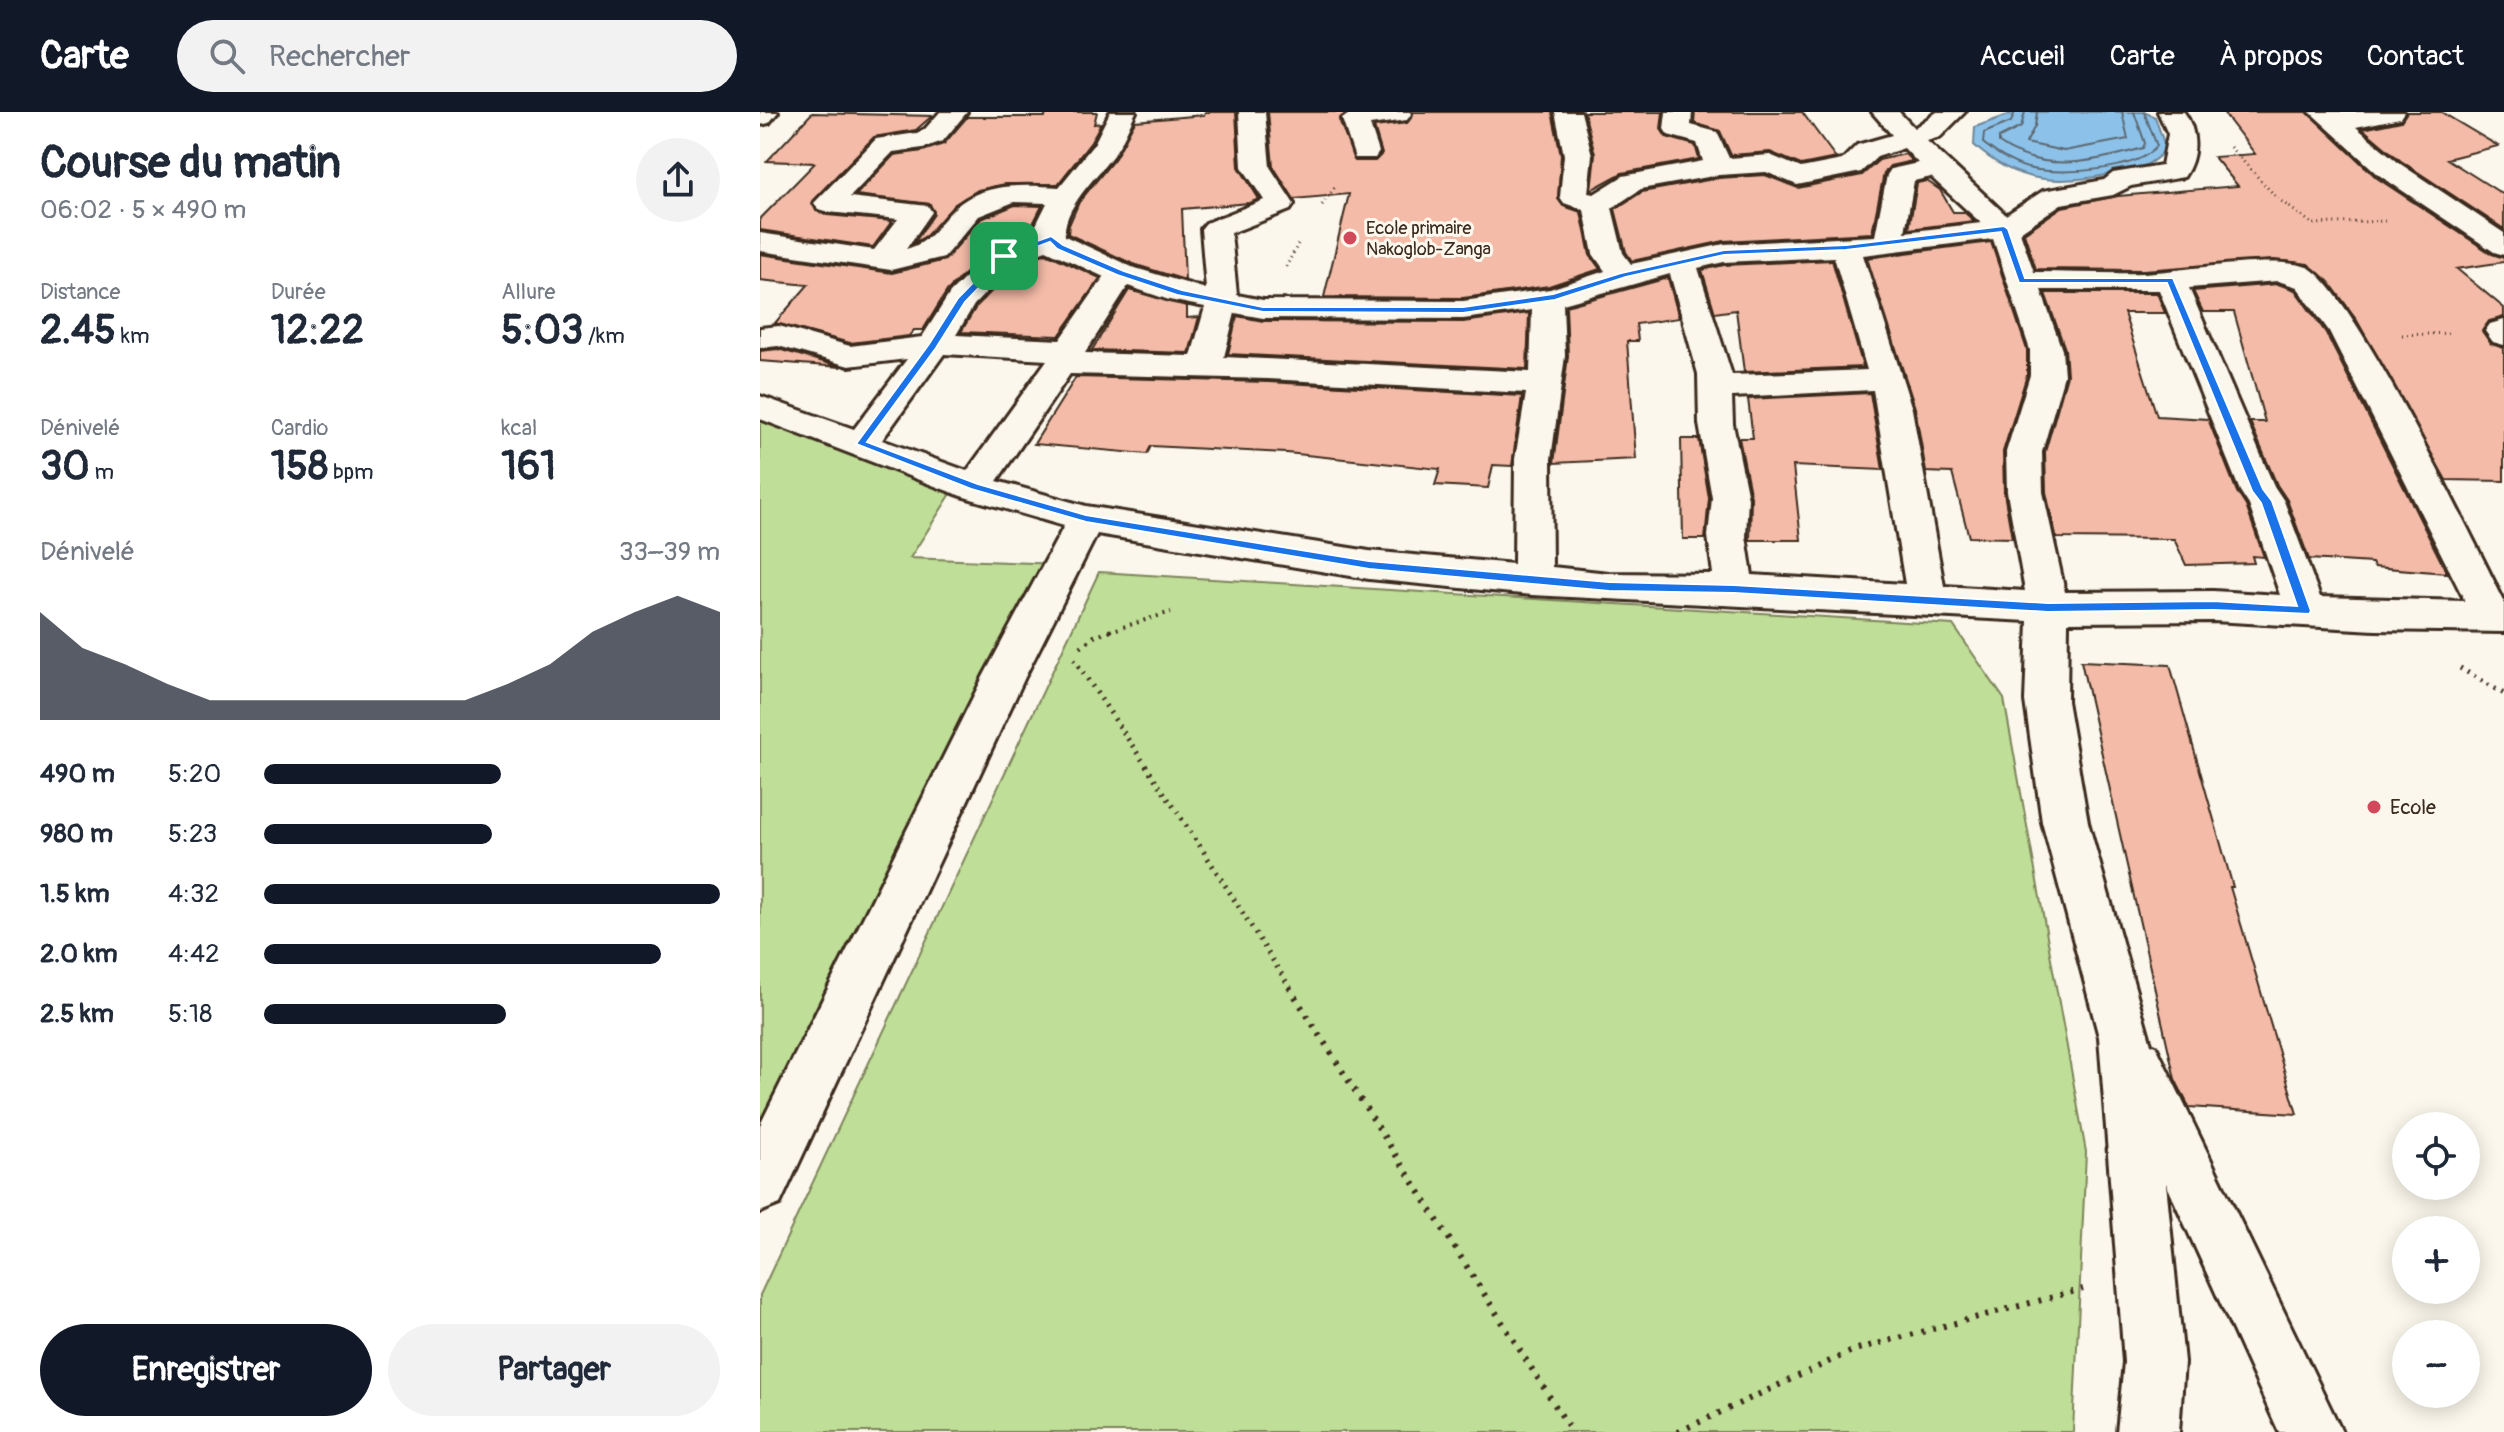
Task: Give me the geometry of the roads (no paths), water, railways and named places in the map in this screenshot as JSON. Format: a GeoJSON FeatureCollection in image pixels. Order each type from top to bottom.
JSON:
{"type":"FeatureCollection","features":[{"type":"Feature","properties":{"kind":"street"},"geometry":{"type":"LineString","coordinates":[[760,117],[765,112]]}},
{"type":"Feature","properties":{"kind":"street"},"geometry":{"type":"LineString","coordinates":[[1123,112],[1106,146],[1057,209],[1050,227],[1051,238],[1060,247],[1121,273],[1180,293],[1263,309],[1463,310],[1547,298],[1681,261],[1751,250],[1846,248],[2004,229],[2053,197],[2113,187],[2123,179],[2174,171],[2183,145],[2176,119]]}},
{"type":"Feature","properties":{"kind":"street"},"geometry":{"type":"LineString","coordinates":[[1205,367],[1222,301],[1216,229],[1280,204],[1256,167],[1252,112]]}},
{"type":"Feature","properties":{"kind":"street"},"geometry":{"type":"LineString","coordinates":[[1568,112],[1578,155],[1574,197],[1597,205]]}},
{"type":"Feature","properties":{"kind":"street"},"geometry":{"type":"LineString","coordinates":[[1679,112],[1677,129],[1708,138],[1719,167]]}},
{"type":"Feature","properties":{"kind":"street"},"geometry":{"type":"LineString","coordinates":[[1885,112],[1937,168],[2004,229],[2046,350],[2047,375],[2024,452],[2025,492],[2048,607],[2046,701],[2065,822],[2125,1037],[2311,1432]]}},
{"type":"Feature","properties":{"kind":"street"},"geometry":{"type":"LineString","coordinates":[[1597,205],[1633,182],[1719,167],[1770,163],[1797,177],[1851,166],[1867,151],[1931,131],[1952,112]]}},
{"type":"Feature","properties":{"kind":"street"},"geometry":{"type":"LineString","coordinates":[[2329,117],[2391,112]]}},
{"type":"Feature","properties":{"kind":"street"},"geometry":{"type":"LineString","coordinates":[[1365,152],[1355,119],[1398,114]]}},
{"type":"Feature","properties":{"kind":"street"},"geometry":{"type":"LineString","coordinates":[[913,117],[951,116]]}},
{"type":"Feature","properties":{"kind":"street"},"geometry":{"type":"LineString","coordinates":[[881,261],[918,212],[828,203],[885,145],[923,140],[934,135],[951,116]]}},
{"type":"Feature","properties":{"kind":"street"},"geometry":{"type":"LineString","coordinates":[[2329,117],[2389,169],[2504,246]]}},
{"type":"Feature","properties":{"kind":"street"},"geometry":{"type":"LineString","coordinates":[[1889,241],[1901,175],[1937,168]]}},
{"type":"Feature","properties":{"kind":"street"},"geometry":{"type":"LineString","coordinates":[[933,251],[969,210],[1010,193],[1068,196]]}},
{"type":"Feature","properties":{"kind":"street"},"geometry":{"type":"LineString","coordinates":[[1597,205],[1608,254],[1624,275]]}},
{"type":"Feature","properties":{"kind":"street"},"geometry":{"type":"LineString","coordinates":[[861,444],[933,346],[961,300],[1004,256],[1051,238]]}},
{"type":"Feature","properties":{"kind":"street"},"geometry":{"type":"LineString","coordinates":[[760,242],[881,261],[933,251],[1004,256]]}},
{"type":"Feature","properties":{"kind":"street"},"geometry":{"type":"LineString","coordinates":[[1846,248],[1895,409],[1927,598]]}},
{"type":"Feature","properties":{"kind":"street"},"geometry":{"type":"LineString","coordinates":[[1681,261],[1715,374],[1716,424],[1730,498],[1727,536],[1734,589]]}},
{"type":"Feature","properties":{"kind":"street"},"geometry":{"type":"LineString","coordinates":[[760,407],[974,487],[1086,519],[1369,565],[1609,587],[1734,589],[2048,607],[2213,606],[2498,616],[2344,330],[2308,281],[2297,274],[2278,272],[2170,280],[2022,281]]}},
{"type":"Feature","properties":{"kind":"street"},"geometry":{"type":"LineString","coordinates":[[974,487],[1121,273]]}},
{"type":"Feature","properties":{"kind":"street"},"geometry":{"type":"LineString","coordinates":[[2170,280],[2258,491],[2266,501],[2305,611]]}},
{"type":"Feature","properties":{"kind":"street"},"geometry":{"type":"LineString","coordinates":[[1532,581],[1535,525],[1533,459],[1549,356],[1547,298]]}},
{"type":"Feature","properties":{"kind":"street"},"geometry":{"type":"LineString","coordinates":[[760,338],[779,336],[849,356],[933,346],[1205,367],[1545,383]]}},
{"type":"Feature","properties":{"kind":"street"},"geometry":{"type":"LineString","coordinates":[[1716,386],[1783,386],[1886,379]]}},
{"type":"Feature","properties":{"kind":"street"},"geometry":{"type":"LineString","coordinates":[[760,1184],[1004,677],[1086,519]]}},
{"type":"Feature","properties":{"kind":"street"},"geometry":{"type":"LineString","coordinates":[[2125,1037],[2154,1362],[2148,1432]]}},
{"type":"Feature","properties":{"kind":"water"},"geometry":{"type":"Polygon","coordinates":[[[2016,112],[2144,112],[2155,117],[2166,149],[2142,167],[2112,174],[2074,180],[2038,178],[2006,168],[1974,145],[1975,127],[2016,112]]]}},
{"type":"Feature","properties":{"kind":"place","name":"Ecole primaire Nakoglob-Zanga"},"geometry":{"type":"Point","coordinates":[1350,238]}},
{"type":"Feature","properties":{"kind":"place","name":"Ecole"},"geometry":{"type":"Point","coordinates":[2374,807]}}]}
